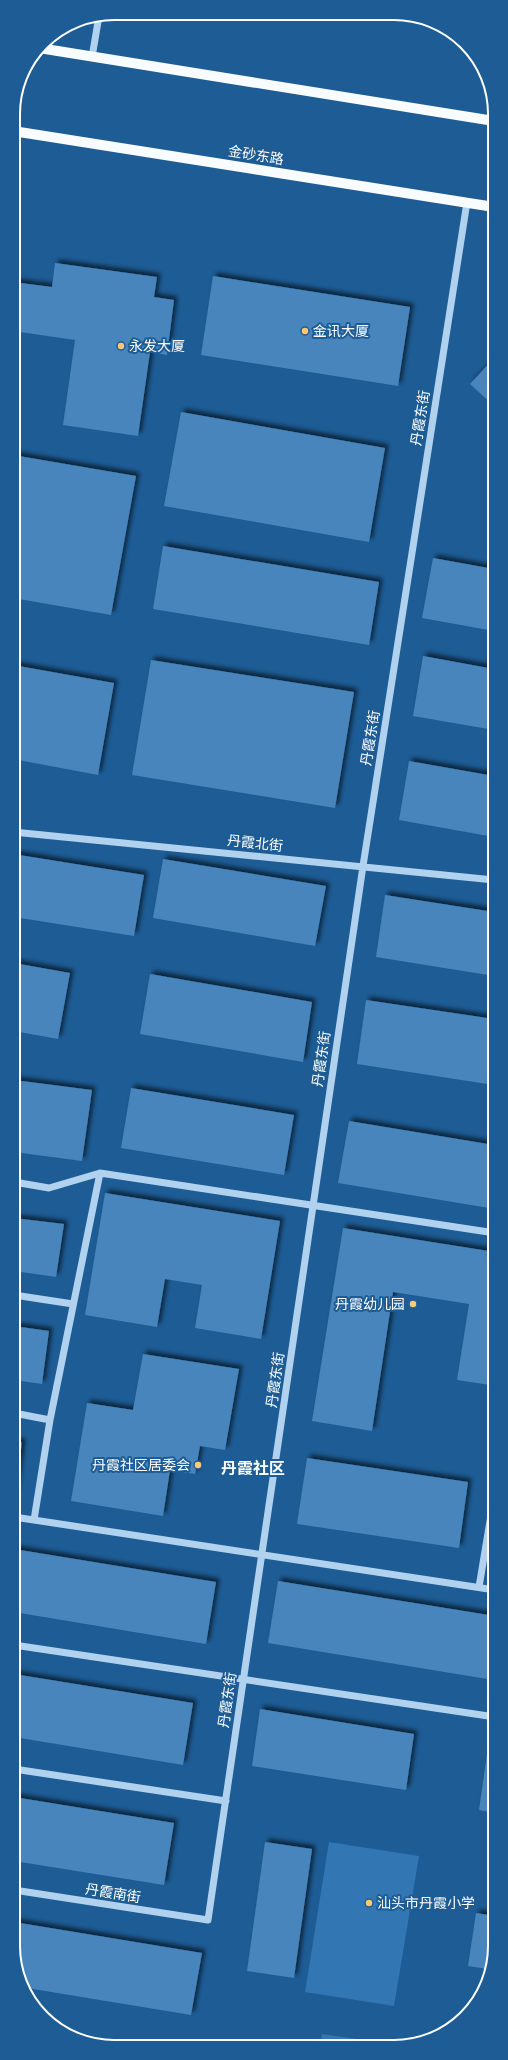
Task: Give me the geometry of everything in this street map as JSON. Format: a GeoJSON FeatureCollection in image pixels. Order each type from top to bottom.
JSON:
{"type":"FeatureCollection","features":[{"type":"Feature","properties":{"kind":"main road"},"geometry":{"type":"LineString","coordinates":[[45,49],[488,120]]}},
{"type":"Feature","properties":{"kind":"main road","name":"金砂东路"},"geometry":{"type":"LineString","coordinates":[[20,132],[488,206]]}},
{"type":"Feature","properties":{"kind":"street"},"geometry":{"type":"LineString","coordinates":[[92,57],[98,21]]}},
{"type":"Feature","properties":{"kind":"street","name":"丹霞东街"},"geometry":{"type":"LineString","coordinates":[[208,1920],[363,866],[467,202]]}},
{"type":"Feature","properties":{"kind":"street","name":"丹霞北街"},"geometry":{"type":"LineString","coordinates":[[20,833],[488,879]]}},
{"type":"Feature","properties":{"kind":"street"},"geometry":{"type":"LineString","coordinates":[[34,1520],[50,1420],[100,1173]]}},
{"type":"Feature","properties":{"kind":"street"},"geometry":{"type":"LineString","coordinates":[[20,1183],[48,1188],[100,1173],[488,1232]]}},
{"type":"Feature","properties":{"kind":"street"},"geometry":{"type":"LineString","coordinates":[[20,1296],[73,1304]]}},
{"type":"Feature","properties":{"kind":"street"},"geometry":{"type":"LineString","coordinates":[[20,1414],[50,1420]]}},
{"type":"Feature","properties":{"kind":"street"},"geometry":{"type":"LineString","coordinates":[[20,1518],[262,1556],[488,1589]]}},
{"type":"Feature","properties":{"kind":"street"},"geometry":{"type":"LineString","coordinates":[[479,1587],[488,1533]]}},
{"type":"Feature","properties":{"kind":"street"},"geometry":{"type":"LineString","coordinates":[[20,1646],[244,1678],[488,1716]]}},
{"type":"Feature","properties":{"kind":"street"},"geometry":{"type":"LineString","coordinates":[[20,1770],[226,1801]]}},
{"type":"Feature","properties":{"kind":"street","name":"丹霞南街"},"geometry":{"type":"LineString","coordinates":[[20,1891],[208,1920]]}},
{"type":"Feature","properties":{"kind":"shaded area"},"geometry":{"type":"Polygon","coordinates":[[[329,1842],[419,1856],[394,2006],[305,1992],[329,1842]]]}},
{"type":"Feature","properties":{"kind":"shaded area"},"geometry":{"type":"Polygon","coordinates":[[[322,2034],[364,2040],[321,2040],[322,2034]]]}},
{"type":"Feature","properties":{"kind":"building","name":"永发大厦"},"geometry":{"type":"Polygon","coordinates":[[[55,263],[157,277],[154,297],[174,300],[167,355],[150,352],[138,436],[63,425],[75,340],[20,332],[20,283],[52,287],[55,263]]]}},
{"type":"Feature","properties":{"kind":"building","name":"金讯大厦"},"geometry":{"type":"Polygon","coordinates":[[[213,276],[410,307],[398,386],[201,355],[213,276]]]}},
{"type":"Feature","properties":{"kind":"building"},"geometry":{"type":"Polygon","coordinates":[[[488,364],[488,400],[470,384],[488,364]]]}},
{"type":"Feature","properties":{"kind":"building"},"geometry":{"type":"Polygon","coordinates":[[[181,412],[385,448],[369,542],[164,506],[181,412]]]}},
{"type":"Feature","properties":{"kind":"building"},"geometry":{"type":"Polygon","coordinates":[[[20,456],[136,476],[111,615],[20,599],[20,456]]]}},
{"type":"Feature","properties":{"kind":"building"},"geometry":{"type":"Polygon","coordinates":[[[163,546],[379,582],[369,645],[153,609],[163,546]]]}},
{"type":"Feature","properties":{"kind":"building"},"geometry":{"type":"Polygon","coordinates":[[[433,558],[488,568],[488,630],[422,618],[433,558]]]}},
{"type":"Feature","properties":{"kind":"building"},"geometry":{"type":"Polygon","coordinates":[[[423,656],[488,668],[488,729],[413,716],[423,656]]]}},
{"type":"Feature","properties":{"kind":"building"},"geometry":{"type":"Polygon","coordinates":[[[151,660],[354,692],[335,808],[132,775],[151,660]]]}},
{"type":"Feature","properties":{"kind":"building"},"geometry":{"type":"Polygon","coordinates":[[[20,666],[114,683],[98,775],[20,760],[20,666]]]}},
{"type":"Feature","properties":{"kind":"building"},"geometry":{"type":"Polygon","coordinates":[[[409,761],[488,775],[488,836],[399,820],[409,761]]]}},
{"type":"Feature","properties":{"kind":"building"},"geometry":{"type":"Polygon","coordinates":[[[20,855],[144,875],[134,936],[20,918],[20,855]]]}},
{"type":"Feature","properties":{"kind":"building"},"geometry":{"type":"Polygon","coordinates":[[[163,859],[326,886],[315,946],[153,918],[163,859]]]}},
{"type":"Feature","properties":{"kind":"building"},"geometry":{"type":"Polygon","coordinates":[[[385,895],[488,911],[488,975],[376,957],[385,895]]]}},
{"type":"Feature","properties":{"kind":"building"},"geometry":{"type":"Polygon","coordinates":[[[20,964],[70,973],[58,1039],[20,1032],[20,964]]]}},
{"type":"Feature","properties":{"kind":"building"},"geometry":{"type":"Polygon","coordinates":[[[150,974],[312,1002],[303,1062],[140,1034],[150,974]]]}},
{"type":"Feature","properties":{"kind":"building"},"geometry":{"type":"Polygon","coordinates":[[[366,1000],[488,1018],[488,1084],[357,1064],[366,1000]]]}},
{"type":"Feature","properties":{"kind":"building"},"geometry":{"type":"Polygon","coordinates":[[[20,1081],[92,1090],[82,1161],[20,1153],[20,1081]]]}},
{"type":"Feature","properties":{"kind":"building"},"geometry":{"type":"Polygon","coordinates":[[[131,1088],[294,1115],[284,1175],[121,1148],[131,1088]]]}},
{"type":"Feature","properties":{"kind":"building"},"geometry":{"type":"Polygon","coordinates":[[[349,1121],[488,1144],[488,1208],[338,1183],[349,1121]]]}},
{"type":"Feature","properties":{"kind":"building"},"geometry":{"type":"Polygon","coordinates":[[[105,1193],[280,1221],[261,1339],[195,1328],[202,1285],[165,1279],[157,1327],[85,1315],[105,1193]]]}},
{"type":"Feature","properties":{"kind":"building"},"geometry":{"type":"Polygon","coordinates":[[[20,1219],[64,1224],[56,1277],[20,1272],[20,1219]]]}},
{"type":"Feature","properties":{"kind":"building"},"geometry":{"type":"Polygon","coordinates":[[[343,1228],[488,1251],[488,1385],[457,1380],[469,1304],[393,1292],[372,1431],[312,1421],[343,1228]]]}},
{"type":"Feature","properties":{"kind":"building"},"geometry":{"type":"Polygon","coordinates":[[[20,1327],[49,1331],[42,1384],[20,1381],[20,1327]]]}},
{"type":"Feature","properties":{"kind":"building"},"geometry":{"type":"Polygon","coordinates":[[[143,1354],[239,1369],[225,1450],[200,1446],[195,1474],[170,1470],[163,1516],[71,1501],[87,1403],[133,1410],[143,1354]]]}},
{"type":"Feature","properties":{"kind":"building"},"geometry":{"type":"Polygon","coordinates":[[[20,1442],[22,1442],[20,1457],[20,1442]]]}},
{"type":"Feature","properties":{"kind":"building"},"geometry":{"type":"Polygon","coordinates":[[[307,1458],[468,1482],[459,1548],[297,1524],[307,1458]]]}},
{"type":"Feature","properties":{"kind":"building"},"geometry":{"type":"Polygon","coordinates":[[[20,1550],[216,1582],[206,1644],[20,1613],[20,1550]]]}},
{"type":"Feature","properties":{"kind":"building"},"geometry":{"type":"Polygon","coordinates":[[[278,1581],[488,1615],[488,1673],[487,1679],[268,1643],[278,1581]]]}},
{"type":"Feature","properties":{"kind":"building"},"geometry":{"type":"Polygon","coordinates":[[[20,1675],[193,1703],[183,1765],[20,1738],[20,1675]]]}},
{"type":"Feature","properties":{"kind":"building"},"geometry":{"type":"Polygon","coordinates":[[[260,1709],[414,1734],[406,1790],[252,1766],[260,1709]]]}},
{"type":"Feature","properties":{"kind":"building"},"geometry":{"type":"Polygon","coordinates":[[[487,1754],[488,1754],[488,1812],[479,1810],[487,1754]]]}},
{"type":"Feature","properties":{"kind":"building"},"geometry":{"type":"Polygon","coordinates":[[[20,1798],[174,1823],[164,1885],[20,1862],[20,1798]]]}},
{"type":"Feature","properties":{"kind":"building"},"geometry":{"type":"Polygon","coordinates":[[[265,1842],[312,1849],[294,1978],[247,1971],[265,1842]]]}},
{"type":"Feature","properties":{"kind":"building"},"geometry":{"type":"Polygon","coordinates":[[[476,1913],[488,1915],[488,1953],[485,1969],[468,1966],[476,1913]]]}},
{"type":"Feature","properties":{"kind":"building"},"geometry":{"type":"Polygon","coordinates":[[[20,1923],[202,1953],[191,2015],[30,1989],[23,1971],[21,1959],[20,1923]]]}},
{"type":"Feature","properties":{"kind":"place","name":"金讯大厦"},"geometry":{"type":"Point","coordinates":[305,331]}},
{"type":"Feature","properties":{"kind":"place","name":"永发大厦"},"geometry":{"type":"Point","coordinates":[121,346]}},
{"type":"Feature","properties":{"kind":"place","name":"丹霞幼儿园"},"geometry":{"type":"Point","coordinates":[413,1304]}},
{"type":"Feature","properties":{"kind":"place","name":"丹霞社区居委会"},"geometry":{"type":"Point","coordinates":[198,1465]}},
{"type":"Feature","properties":{"kind":"place","name":"汕头市丹霞小学"},"geometry":{"type":"Point","coordinates":[369,1903]}},
{"type":"Feature","properties":{"kind":"district","name":"丹霞社区"},"geometry":{"type":"Point","coordinates":[253,1468]}}]}
